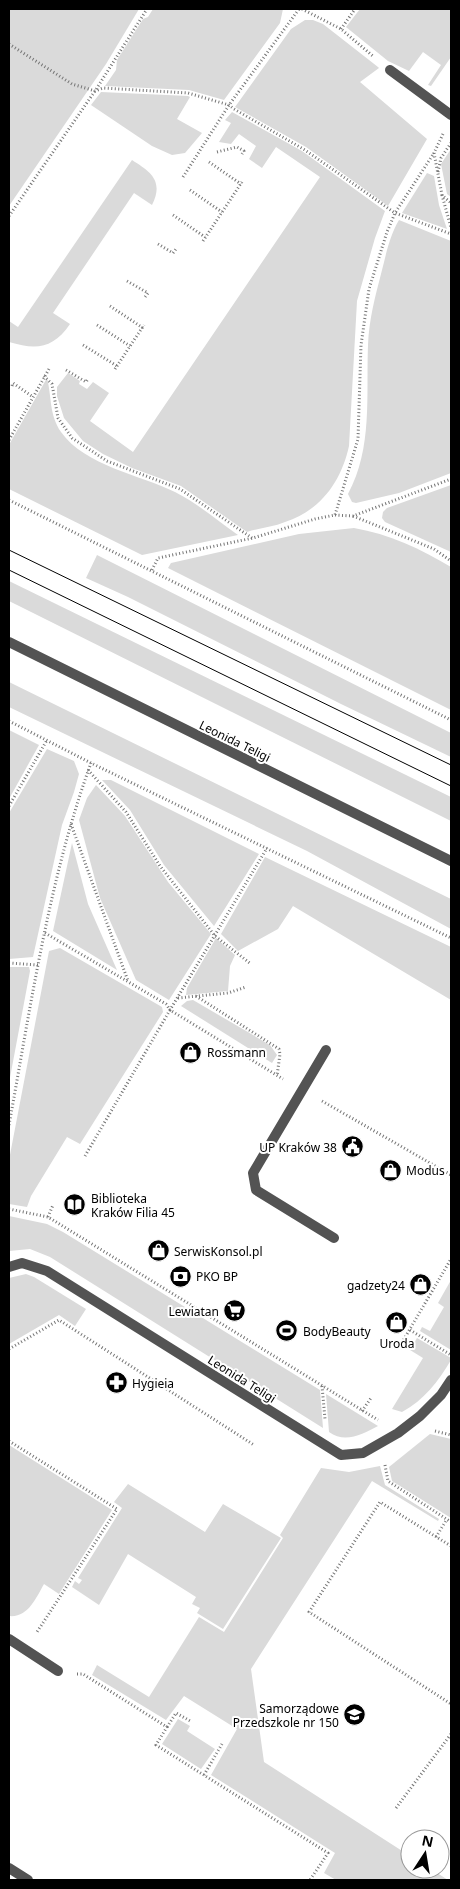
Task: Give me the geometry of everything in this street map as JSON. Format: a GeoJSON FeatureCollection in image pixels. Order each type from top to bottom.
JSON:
{"type":"FeatureCollection","features":[{"type":"Feature","properties":{"kind":"street"},"geometry":{"type":"LineString","coordinates":[[390,70],[451,115]]}},
{"type":"Feature","properties":{"kind":"street","name":"Leonida Teligi"},"geometry":{"type":"LineString","coordinates":[[9,642],[451,862]]}},
{"type":"Feature","properties":{"kind":"street"},"geometry":{"type":"LineString","coordinates":[[326,1050],[253,1173],[256,1190],[334,1238]]}},
{"type":"Feature","properties":{"kind":"street","name":"Leonida Teligi"},"geometry":{"type":"LineString","coordinates":[[9,1267],[22,1263],[47,1271],[342,1455],[363,1453],[398,1433],[420,1416],[441,1395],[451,1380]]}},
{"type":"Feature","properties":{"kind":"street"},"geometry":{"type":"LineString","coordinates":[[9,1639],[58,1671]]}},
{"type":"Feature","properties":{"kind":"street"},"geometry":{"type":"LineString","coordinates":[[9,1868],[28,1880]]}},
{"type":"Feature","properties":{"kind":"path"},"geometry":{"type":"LineString","coordinates":[[9,216],[95,91],[147,9]]}},
{"type":"Feature","properties":{"kind":"path"},"geometry":{"type":"LineString","coordinates":[[183,177],[229,104],[301,9],[341,29],[390,70]]}},
{"type":"Feature","properties":{"kind":"path"},"geometry":{"type":"LineString","coordinates":[[341,29],[355,9]]}},
{"type":"Feature","properties":{"kind":"path"},"geometry":{"type":"LineString","coordinates":[[9,44],[72,84],[95,91],[103,88],[188,92],[229,104],[234,109],[305,150],[395,213],[451,234]]}},
{"type":"Feature","properties":{"kind":"path"},"geometry":{"type":"LineString","coordinates":[[335,515],[358,439],[360,345],[369,289],[395,213],[434,153],[447,127]]}},
{"type":"Feature","properties":{"kind":"path"},"geometry":{"type":"LineString","coordinates":[[438,175],[441,158],[451,144]]}},
{"type":"Feature","properties":{"kind":"path"},"geometry":{"type":"LineString","coordinates":[[216,152],[237,147],[244,151],[242,154]]}},
{"type":"Feature","properties":{"kind":"path"},"geometry":{"type":"LineString","coordinates":[[434,153],[451,228]]}},
{"type":"Feature","properties":{"kind":"path"},"geometry":{"type":"LineString","coordinates":[[174,214],[204,239],[241,183],[209,162]]}},
{"type":"Feature","properties":{"kind":"path"},"geometry":{"type":"LineString","coordinates":[[190,190],[222,212]]}},
{"type":"Feature","properties":{"kind":"path"},"geometry":{"type":"LineString","coordinates":[[442,195],[451,203]]}},
{"type":"Feature","properties":{"kind":"path"},"geometry":{"type":"LineString","coordinates":[[158,244],[173,253],[176,249]]}},
{"type":"Feature","properties":{"kind":"path"},"geometry":{"type":"LineString","coordinates":[[128,281],[148,293],[145,297]]}},
{"type":"Feature","properties":{"kind":"path"},"geometry":{"type":"LineString","coordinates":[[84,345],[116,367],[143,326],[110,306]]}},
{"type":"Feature","properties":{"kind":"path"},"geometry":{"type":"LineString","coordinates":[[97,325],[130,346]]}},
{"type":"Feature","properties":{"kind":"path"},"geometry":{"type":"LineString","coordinates":[[9,440],[49,369]]}},
{"type":"Feature","properties":{"kind":"path"},"geometry":{"type":"LineString","coordinates":[[66,370],[86,382],[88,379]]}},
{"type":"Feature","properties":{"kind":"path"},"geometry":{"type":"LineString","coordinates":[[44,376],[52,384],[58,418],[72,438],[107,461],[180,489],[252,538]]}},
{"type":"Feature","properties":{"kind":"path"},"geometry":{"type":"LineString","coordinates":[[12,386],[13,383],[33,397]]}},
{"type":"Feature","properties":{"kind":"path"},"geometry":{"type":"LineString","coordinates":[[353,516],[451,479]]}},
{"type":"Feature","properties":{"kind":"path"},"geometry":{"type":"LineString","coordinates":[[9,500],[451,720]]}},
{"type":"Feature","properties":{"kind":"path"},"geometry":{"type":"LineString","coordinates":[[152,570],[158,558],[252,538],[335,515],[353,516],[434,549],[451,560]]}},
{"type":"Feature","properties":{"kind":"path"},"geometry":{"type":"LineString","coordinates":[[9,721],[91,763],[451,938]]}},
{"type":"Feature","properties":{"kind":"path"},"geometry":{"type":"LineString","coordinates":[[9,806],[47,740]]}},
{"type":"Feature","properties":{"kind":"path"},"geometry":{"type":"LineString","coordinates":[[9,1125],[45,933],[71,824],[91,763]]}},
{"type":"Feature","properties":{"kind":"path"},"geometry":{"type":"LineString","coordinates":[[88,770],[126,812],[160,866],[216,936],[250,964]]}},
{"type":"Feature","properties":{"kind":"path"},"geometry":{"type":"LineString","coordinates":[[71,824],[128,981]]}},
{"type":"Feature","properties":{"kind":"path"},"geometry":{"type":"LineString","coordinates":[[84,1156],[267,848]]}},
{"type":"Feature","properties":{"kind":"path"},"geometry":{"type":"LineString","coordinates":[[45,933],[166,1004],[170,1010],[270,1071]]}},
{"type":"Feature","properties":{"kind":"path"},"geometry":{"type":"LineString","coordinates":[[9,964],[39,965]]}},
{"type":"Feature","properties":{"kind":"path"},"geometry":{"type":"LineString","coordinates":[[178,998],[228,993],[246,987]]}},
{"type":"Feature","properties":{"kind":"path"},"geometry":{"type":"LineString","coordinates":[[196,996],[279,1049],[277,1076]]}},
{"type":"Feature","properties":{"kind":"path"},"geometry":{"type":"LineString","coordinates":[[359,1121],[451,1175]]}},
{"type":"Feature","properties":{"kind":"path"},"geometry":{"type":"LineString","coordinates":[[48,1217],[54,1205]]}},
{"type":"Feature","properties":{"kind":"path"},"geometry":{"type":"LineString","coordinates":[[9,1209],[48,1217],[398,1433],[403,1451],[384,1464],[388,1481],[451,1522]]}},
{"type":"Feature","properties":{"kind":"path"},"geometry":{"type":"LineString","coordinates":[[400,1346],[451,1259]]}},
{"type":"Feature","properties":{"kind":"path"},"geometry":{"type":"LineString","coordinates":[[9,1349],[60,1320],[254,1445]]}},
{"type":"Feature","properties":{"kind":"path"},"geometry":{"type":"LineString","coordinates":[[410,1330],[451,1355]]}},
{"type":"Feature","properties":{"kind":"path"},"geometry":{"type":"LineString","coordinates":[[322,1385],[326,1430],[322,1444]]}},
{"type":"Feature","properties":{"kind":"path"},"geometry":{"type":"LineString","coordinates":[[362,1411],[371,1398]]}},
{"type":"Feature","properties":{"kind":"path"},"geometry":{"type":"LineString","coordinates":[[429,1429],[451,1435]]}},
{"type":"Feature","properties":{"kind":"path"},"geometry":{"type":"LineString","coordinates":[[9,1441],[117,1509],[26,1650]]}},
{"type":"Feature","properties":{"kind":"path"},"geometry":{"type":"LineString","coordinates":[[451,1546],[380,1502],[309,1612],[451,1704]]}},
{"type":"Feature","properties":{"kind":"path"},"geometry":{"type":"LineString","coordinates":[[436,1537],[447,1519]]}},
{"type":"Feature","properties":{"kind":"path"},"geometry":{"type":"LineString","coordinates":[[58,1671],[83,1674],[167,1727]]}},
{"type":"Feature","properties":{"kind":"path"},"geometry":{"type":"LineString","coordinates":[[192,1722],[176,1713],[156,1745],[328,1853],[310,1880]]}},
{"type":"Feature","properties":{"kind":"path"},"geometry":{"type":"LineString","coordinates":[[396,1808],[451,1734]]}},
{"type":"Feature","properties":{"kind":"path"},"geometry":{"type":"LineString","coordinates":[[204,1775],[222,1744]]}},
{"type":"Feature","properties":{"kind":"shaded area"},"geometry":{"type":"Polygon","coordinates":[[[9,9],[139,9],[106,64],[9,206],[9,9]]]}},
{"type":"Feature","properties":{"kind":"shaded area"},"geometry":{"type":"Polygon","coordinates":[[[153,9],[283,9],[280,23],[224,100],[189,90],[105,86],[116,70],[117,60],[143,19],[148,17],[153,9]]]}},
{"type":"Feature","properties":{"kind":"shaded area"},"geometry":{"type":"Polygon","coordinates":[[[360,9],[451,9],[451,57],[431,86],[428,85],[441,65],[423,52],[409,71],[388,61],[346,27],[360,9]]]}},
{"type":"Feature","properties":{"kind":"shaded area"},"geometry":{"type":"Polygon","coordinates":[[[305,20],[313,20],[323,24],[378,67],[360,82],[427,139],[388,206],[306,147],[235,107],[291,29],[305,20]]]}},
{"type":"Feature","properties":{"kind":"shaded area"},"geometry":{"type":"Polygon","coordinates":[[[101,92],[188,96],[190,97],[177,119],[202,133],[185,153],[172,155],[152,146],[91,105],[101,92]]]}},
{"type":"Feature","properties":{"kind":"shaded area"},"geometry":{"type":"Polygon","coordinates":[[[232,112],[302,151],[385,211],[375,238],[357,301],[349,446],[341,471],[328,493],[309,510],[298,517],[280,524],[247,532],[181,486],[132,468],[103,454],[83,441],[64,418],[57,396],[57,387],[68,373],[80,381],[79,384],[87,389],[93,382],[109,393],[90,421],[133,452],[320,177],[276,147],[262,168],[249,159],[256,146],[239,134],[231,144],[219,142],[231,123],[225,120],[232,112]]]}},
{"type":"Feature","properties":{"kind":"shaded area"},"geometry":{"type":"Polygon","coordinates":[[[451,149],[451,197],[447,194],[441,164],[451,149]]]}},
{"type":"Feature","properties":{"kind":"shaded area"},"geometry":{"type":"Polygon","coordinates":[[[132,160],[154,178],[157,190],[152,205],[134,193],[53,313],[70,324],[64,332],[50,343],[43,345],[28,346],[9,342],[9,321],[18,327],[132,160]]]}},
{"type":"Feature","properties":{"kind":"shaded area"},"geometry":{"type":"Polygon","coordinates":[[[427,173],[434,176],[439,205],[447,229],[402,213],[427,173]]]}},
{"type":"Feature","properties":{"kind":"shaded area"},"geometry":{"type":"Polygon","coordinates":[[[399,220],[451,241],[451,473],[399,493],[356,503],[352,502],[348,494],[356,476],[365,440],[368,345],[371,318],[388,246],[399,220]]]}},
{"type":"Feature","properties":{"kind":"shaded area"},"geometry":{"type":"Polygon","coordinates":[[[47,378],[54,419],[61,432],[71,444],[84,453],[114,468],[183,496],[238,535],[142,555],[9,489],[10,443],[47,378]]]}},
{"type":"Feature","properties":{"kind":"shaded area"},"geometry":{"type":"Polygon","coordinates":[[[451,485],[451,552],[385,522],[382,518],[383,512],[387,508],[451,485]]]}},
{"type":"Feature","properties":{"kind":"shaded area"},"geometry":{"type":"Polygon","coordinates":[[[354,528],[380,534],[404,543],[451,567],[451,710],[168,568],[171,563],[299,534],[354,528]]]}},
{"type":"Feature","properties":{"kind":"shaded area"},"geometry":{"type":"Polygon","coordinates":[[[97,555],[451,733],[451,757],[86,578],[97,555]]]}},
{"type":"Feature","properties":{"kind":"shaded area"},"geometry":{"type":"Polygon","coordinates":[[[9,581],[451,797],[451,821],[9,601],[9,581]]]}},
{"type":"Feature","properties":{"kind":"shaded area"},"geometry":{"type":"Polygon","coordinates":[[[9,682],[451,899],[451,929],[307,851],[9,707],[9,682]]]}},
{"type":"Feature","properties":{"kind":"shaded area"},"geometry":{"type":"Polygon","coordinates":[[[9,730],[39,745],[9,799],[9,730]]]}},
{"type":"Feature","properties":{"kind":"shaded area"},"geometry":{"type":"Polygon","coordinates":[[[47,749],[74,761],[79,774],[62,825],[33,957],[9,959],[9,813],[47,749]]]}},
{"type":"Feature","properties":{"kind":"shaded area"},"geometry":{"type":"Polygon","coordinates":[[[102,780],[111,780],[259,854],[214,926],[164,865],[130,810],[102,780]]]}},
{"type":"Feature","properties":{"kind":"shaded area"},"geometry":{"type":"Polygon","coordinates":[[[96,785],[125,816],[168,882],[211,934],[169,1000],[136,980],[100,898],[79,820],[87,798],[96,785]]]}},
{"type":"Feature","properties":{"kind":"shaded area"},"geometry":{"type":"Polygon","coordinates":[[[72,843],[88,904],[117,970],[53,931],[72,843]]]}},
{"type":"Feature","properties":{"kind":"shaded area"},"geometry":{"type":"Polygon","coordinates":[[[265,857],[451,947],[451,1000],[293,906],[278,929],[238,951],[221,934],[265,857]]]}},
{"type":"Feature","properties":{"kind":"shaded area"},"geometry":{"type":"Polygon","coordinates":[[[216,938],[235,955],[230,966],[228,991],[186,995],[187,988],[216,938]]]}},
{"type":"Feature","properties":{"kind":"shaded area"},"geometry":{"type":"Polygon","coordinates":[[[60,948],[162,1007],[163,1012],[80,1144],[67,1137],[31,1196],[27,1207],[9,1204],[9,1160],[49,951],[60,948]]]}},
{"type":"Feature","properties":{"kind":"shaded area"},"geometry":{"type":"Polygon","coordinates":[[[9,967],[29,967],[30,971],[9,1083],[9,967]]]}},
{"type":"Feature","properties":{"kind":"shaded area"},"geometry":{"type":"Polygon","coordinates":[[[193,1000],[270,1045],[277,1055],[272,1063],[181,1006],[187,1001],[193,1000]]]}},
{"type":"Feature","properties":{"kind":"shaded area"},"geometry":{"type":"Polygon","coordinates":[[[9,1216],[47,1224],[63,1232],[320,1390],[323,1428],[50,1257],[30,1249],[9,1251],[9,1216]]]}},
{"type":"Feature","properties":{"kind":"shaded area"},"geometry":{"type":"Polygon","coordinates":[[[26,1274],[86,1309],[75,1326],[59,1315],[9,1344],[9,1278],[26,1274]]]}},
{"type":"Feature","properties":{"kind":"shaded area"},"geometry":{"type":"Polygon","coordinates":[[[451,1280],[451,1350],[420,1331],[422,1327],[430,1331],[444,1307],[438,1303],[451,1280]]]}},
{"type":"Feature","properties":{"kind":"shaded area"},"geometry":{"type":"Polygon","coordinates":[[[417,1338],[451,1358],[451,1360],[430,1390],[402,1412],[392,1409],[423,1358],[410,1350],[417,1338]]]}},
{"type":"Feature","properties":{"kind":"shaded area"},"geometry":{"type":"Polygon","coordinates":[[[326,1394],[378,1426],[360,1435],[348,1437],[335,1436],[329,1432],[326,1394]]]}},
{"type":"Feature","properties":{"kind":"shaded area"},"geometry":{"type":"Polygon","coordinates":[[[430,1434],[451,1439],[451,1518],[392,1481],[389,1467],[430,1434]]]}},
{"type":"Feature","properties":{"kind":"shaded area"},"geometry":{"type":"Polygon","coordinates":[[[9,1445],[112,1510],[59,1594],[44,1584],[31,1606],[16,1616],[9,1616],[9,1445]]]}},
{"type":"Feature","properties":{"kind":"shaded area"},"geometry":{"type":"Polygon","coordinates":[[[380,1466],[385,1485],[439,1519],[438,1521],[372,1481],[251,1669],[264,1762],[400,1850],[400,1879],[448,1880],[336,1880],[324,1873],[335,1853],[211,1775],[237,1729],[184,1696],[166,1720],[92,1675],[97,1665],[149,1697],[199,1617],[224,1632],[283,1538],[280,1535],[321,1468],[349,1472],[380,1466]]]}},
{"type":"Feature","properties":{"kind":"shaded area"},"geometry":{"type":"Polygon","coordinates":[[[128,1484],[205,1532],[223,1504],[281,1538],[223,1629],[197,1613],[200,1608],[192,1604],[196,1597],[128,1554],[99,1605],[72,1587],[75,1581],[79,1584],[82,1580],[78,1578],[122,1508],[114,1502],[128,1484]]]}},
{"type":"Feature","properties":{"kind":"shaded area"},"geometry":{"type":"Polygon","coordinates":[[[178,1719],[190,1726],[187,1731],[215,1749],[201,1769],[162,1744],[178,1719]]]}},
{"type":"Feature","properties":{"kind":"tram line"},"geometry":{"type":"LineString","coordinates":[[9,550],[451,765]]}},
{"type":"Feature","properties":{"kind":"tram line"},"geometry":{"type":"LineString","coordinates":[[9,570],[451,786]]}},
{"type":"Feature","properties":{"kind":"place","name":"Rossmann"},"geometry":{"type":"Point","coordinates":[191,1052]}},
{"type":"Feature","properties":{"kind":"place","name":"UP Kraków 38"},"geometry":{"type":"Point","coordinates":[353,1147]}},
{"type":"Feature","properties":{"kind":"place","name":"Modus"},"geometry":{"type":"Point","coordinates":[390,1170]}},
{"type":"Feature","properties":{"kind":"place","name":"Biblioteka Kraków Filia 45"},"geometry":{"type":"Point","coordinates":[75,1205]}},
{"type":"Feature","properties":{"kind":"place","name":"SerwisKonsol.pl"},"geometry":{"type":"Point","coordinates":[158,1251]}},
{"type":"Feature","properties":{"kind":"place","name":"PKO BP"},"geometry":{"type":"Point","coordinates":[180,1276]}},
{"type":"Feature","properties":{"kind":"place","name":"gadzety24"},"geometry":{"type":"Point","coordinates":[421,1285]}},
{"type":"Feature","properties":{"kind":"place","name":"Lewiatan"},"geometry":{"type":"Point","coordinates":[235,1311]}},
{"type":"Feature","properties":{"kind":"place","name":"Uroda"},"geometry":{"type":"Point","coordinates":[397,1322]}},
{"type":"Feature","properties":{"kind":"place","name":"BodyBeauty"},"geometry":{"type":"Point","coordinates":[287,1331]}},
{"type":"Feature","properties":{"kind":"place","name":"Hygieia"},"geometry":{"type":"Point","coordinates":[116,1383]}},
{"type":"Feature","properties":{"kind":"place","name":"Samorządowe Przedszkole nr 150"},"geometry":{"type":"Point","coordinates":[355,1715]}}]}
